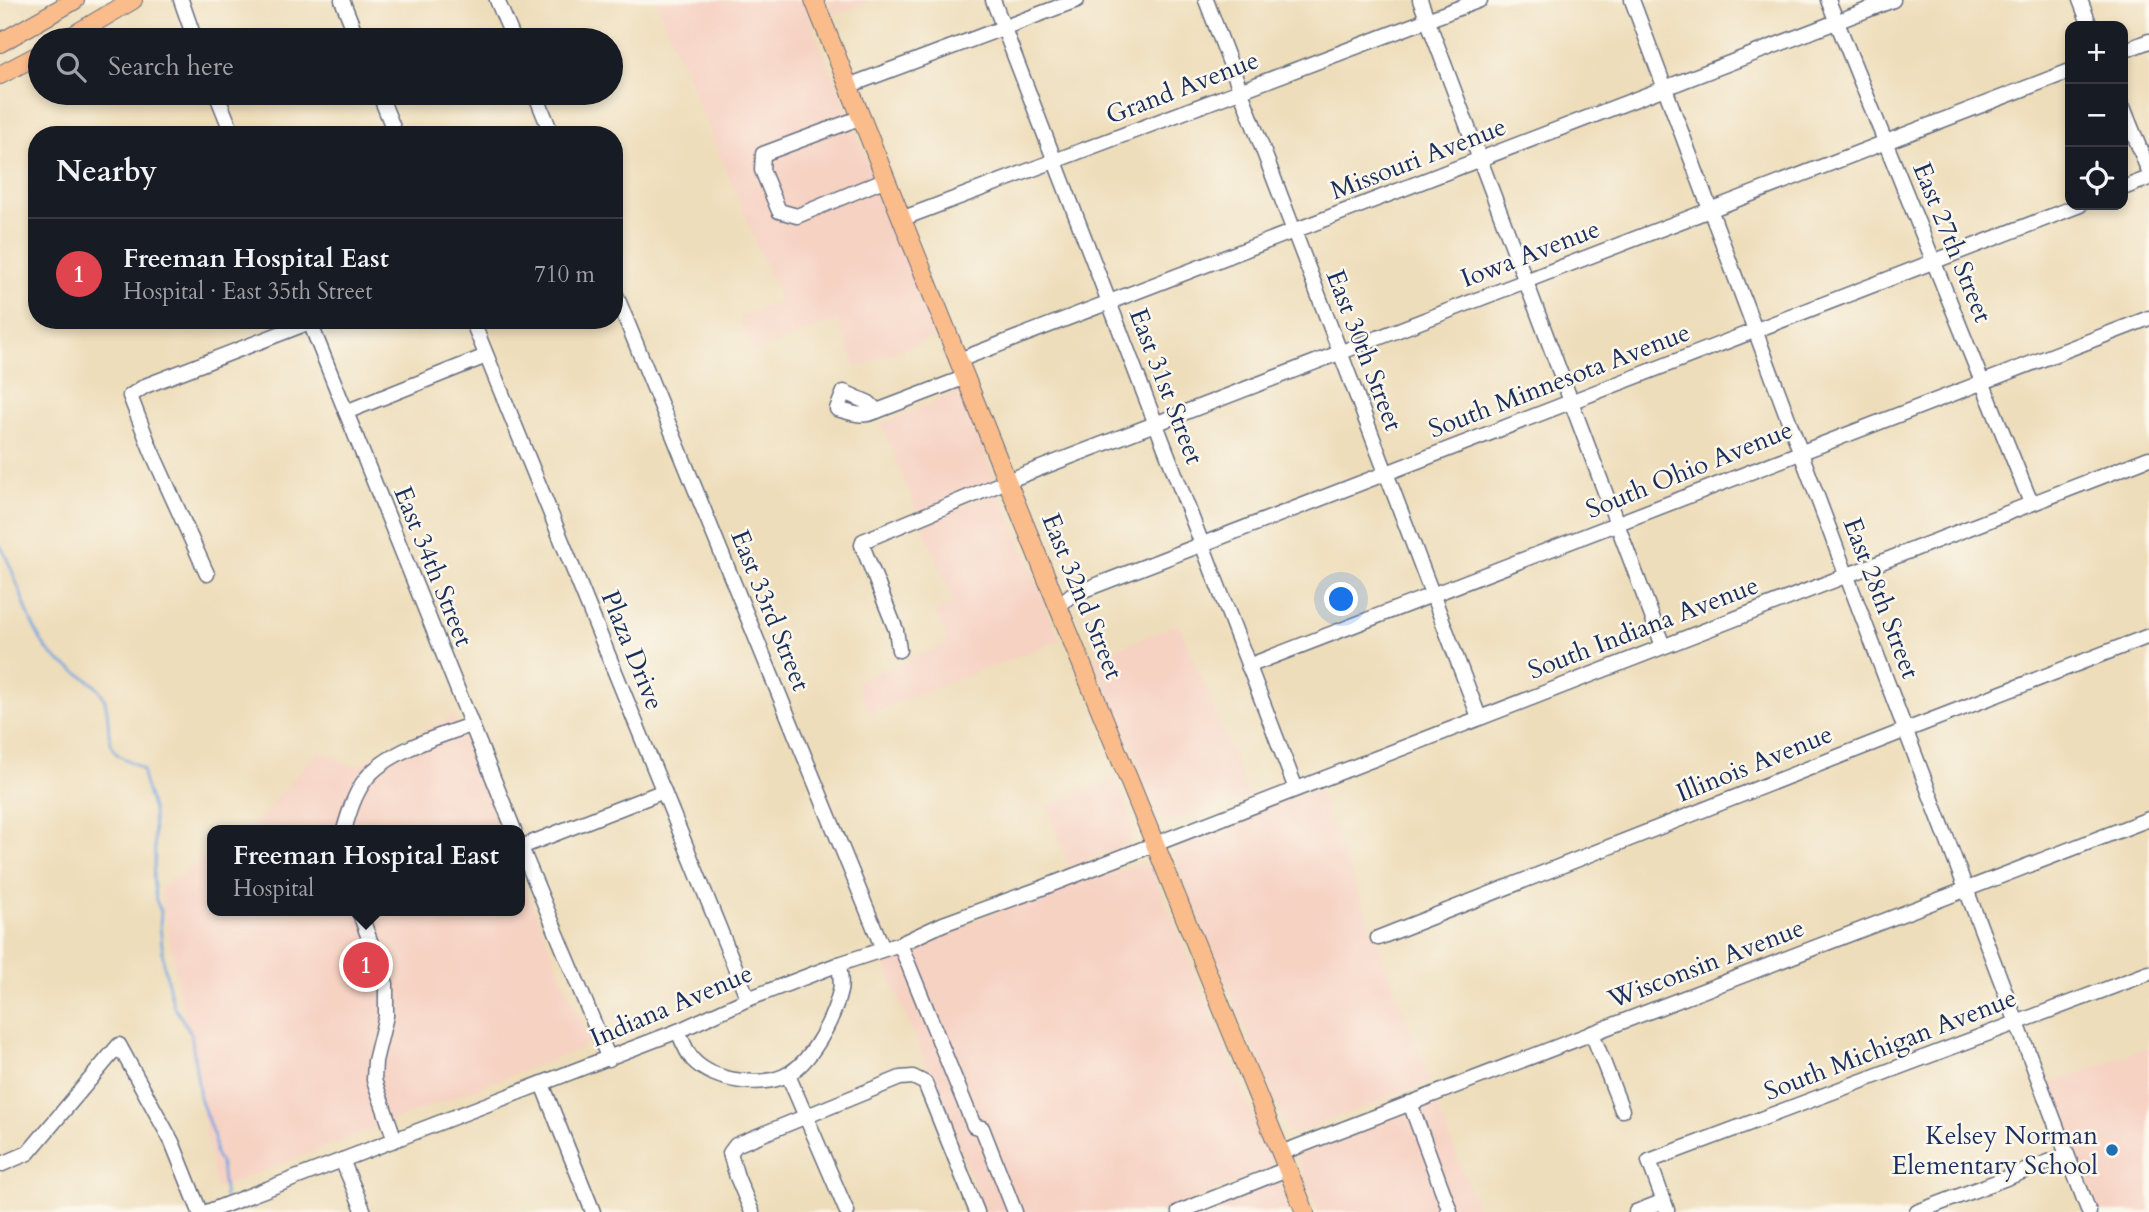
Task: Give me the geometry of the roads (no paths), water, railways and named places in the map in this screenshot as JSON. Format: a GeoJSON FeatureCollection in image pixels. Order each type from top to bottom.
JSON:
{"type":"FeatureCollection","features":[{"type":"Feature","properties":{"kind":"main road"},"geometry":{"type":"LineString","coordinates":[[0,43],[75,0]]}},
{"type":"Feature","properties":{"kind":"main road"},"geometry":{"type":"LineString","coordinates":[[85,28],[133,0]]}},
{"type":"Feature","properties":{"kind":"main road","name":"East 32nd Street"},"geometry":{"type":"LineString","coordinates":[[814,0],[1305,1212]]}},
{"type":"Feature","properties":{"kind":"main road"},"geometry":{"type":"LineString","coordinates":[[0,75],[28,60]]}},
{"type":"Feature","properties":{"kind":"street"},"geometry":{"type":"LineString","coordinates":[[181,0],[191,28]]}},
{"type":"Feature","properties":{"kind":"street"},"geometry":{"type":"LineString","coordinates":[[341,0],[353,28]]}},
{"type":"Feature","properties":{"kind":"street"},"geometry":{"type":"LineString","coordinates":[[497,0],[509,28]]}},
{"type":"Feature","properties":{"kind":"street","name":"East 31st Street"},"geometry":{"type":"LineString","coordinates":[[993,0],[1296,789]]}},
{"type":"Feature","properties":{"kind":"street"},"geometry":{"type":"LineString","coordinates":[[848,86],[1077,0]]}},
{"type":"Feature","properties":{"kind":"street","name":"East 30th Street"},"geometry":{"type":"LineString","coordinates":[[1206,0],[1479,717]]}},
{"type":"Feature","properties":{"kind":"street"},"geometry":{"type":"LineString","coordinates":[[1420,0],[1663,646]]}},
{"type":"Feature","properties":{"kind":"street","name":"Grand Avenue"},"geometry":{"type":"LineString","coordinates":[[901,219],[1480,0]]}},
{"type":"Feature","properties":{"kind":"street","name":"East 28th Street"},"geometry":{"type":"LineString","coordinates":[[1632,0],[1846,574],[2089,1212]]}},
{"type":"Feature","properties":{"kind":"street","name":"East 27th Street"},"geometry":{"type":"LineString","coordinates":[[1828,0],[2031,503]]}},
{"type":"Feature","properties":{"kind":"street","name":"Missouri Avenue"},"geometry":{"type":"LineString","coordinates":[[877,411],[1109,303],[1893,0]]}},
{"type":"Feature","properties":{"kind":"street"},"geometry":{"type":"LineString","coordinates":[[2080,0],[2088,21]]}},
{"type":"Feature","properties":{"kind":"street"},"geometry":{"type":"LineString","coordinates":[[2128,49],[2149,41]]}},
{"type":"Feature","properties":{"kind":"street","name":"Iowa Avenue"},"geometry":{"type":"LineString","coordinates":[[900,650],[896,630],[862,545],[863,541],[1007,481],[2065,73]]}},
{"type":"Feature","properties":{"kind":"street"},"geometry":{"type":"LineString","coordinates":[[221,105],[229,126]]}},
{"type":"Feature","properties":{"kind":"street"},"geometry":{"type":"LineString","coordinates":[[384,105],[392,126]]}},
{"type":"Feature","properties":{"kind":"street"},"geometry":{"type":"LineString","coordinates":[[540,105],[548,126]]}},
{"type":"Feature","properties":{"kind":"street"},"geometry":{"type":"LineString","coordinates":[[862,117],[764,154],[762,170],[779,211],[797,216],[886,179]]}},
{"type":"Feature","properties":{"kind":"street"},"geometry":{"type":"LineString","coordinates":[[2128,120],[2149,172]]}},
{"type":"Feature","properties":{"kind":"street"},"geometry":{"type":"LineString","coordinates":[[2128,186],[2149,178]]}},
{"type":"Feature","properties":{"kind":"street","name":"South Minnesota Avenue"},"geometry":{"type":"LineString","coordinates":[[1059,606],[1071,595],[2067,210]]}},
{"type":"Feature","properties":{"kind":"street","name":"East 33rd Street"},"geometry":{"type":"LineString","coordinates":[[623,312],[883,949]]}},
{"type":"Feature","properties":{"kind":"street","name":"South Ohio Avenue"},"geometry":{"type":"LineString","coordinates":[[1248,666],[2149,318]]}},
{"type":"Feature","properties":{"kind":"street"},"geometry":{"type":"LineString","coordinates":[[207,574],[130,399],[141,387],[289,329]]}},
{"type":"Feature","properties":{"kind":"street","name":"East 34th Street"},"geometry":{"type":"LineString","coordinates":[[312,329],[512,825]]}},
{"type":"Feature","properties":{"kind":"street","name":"Plaza Drive"},"geometry":{"type":"LineString","coordinates":[[475,329],[748,999]]}},
{"type":"Feature","properties":{"kind":"street"},"geometry":{"type":"LineString","coordinates":[[346,412],[486,356]]}},
{"type":"Feature","properties":{"kind":"street","name":"South Indiana Avenue"},"geometry":{"type":"LineString","coordinates":[[1155,844],[2149,458]]}},
{"type":"Feature","properties":{"kind":"street","name":"Illinois Avenue"},"geometry":{"type":"LineString","coordinates":[[1378,938],[2149,636]]}},
{"type":"Feature","properties":{"kind":"street"},"geometry":{"type":"LineString","coordinates":[[346,825],[353,801],[364,781],[381,765],[399,754],[471,725]]}},
{"type":"Feature","properties":{"kind":"street"},"geometry":{"type":"LineString","coordinates":[[525,844],[664,791]]}},
{"type":"Feature","properties":{"kind":"street","name":"Wisconsin Avenue"},"geometry":{"type":"LineString","coordinates":[[1179,1212],[1410,1103],[2149,819]]}},
{"type":"Feature","properties":{"kind":"street","name":"Indiana Avenue"},"geometry":{"type":"LineString","coordinates":[[207,1212],[609,1059],[748,999],[900,944],[943,924],[1155,844]]}},
{"type":"Feature","properties":{"kind":"street"},"geometry":{"type":"LineString","coordinates":[[525,858],[609,1059]]}},
{"type":"Feature","properties":{"kind":"street"},"geometry":{"type":"LineString","coordinates":[[361,916],[386,984],[386,1016],[373,1080],[395,1140]]}},
{"type":"Feature","properties":{"kind":"street"},"geometry":{"type":"LineString","coordinates":[[900,944],[974,1126],[982,1128],[1015,1212]]}},
{"type":"Feature","properties":{"kind":"street"},"geometry":{"type":"LineString","coordinates":[[678,1031],[693,1060],[718,1076],[739,1082],[788,1075],[806,1058],[825,1030],[841,988],[839,964]]}},
{"type":"Feature","properties":{"kind":"street","name":"South Michigan Avenue"},"geometry":{"type":"LineString","coordinates":[[1636,1212],[1665,1206],[1649,1161],[2149,973]]}},
{"type":"Feature","properties":{"kind":"street"},"geometry":{"type":"LineString","coordinates":[[1592,1033],[1622,1110]]}},
{"type":"Feature","properties":{"kind":"street"},"geometry":{"type":"LineString","coordinates":[[0,1165],[23,1156],[36,1144],[119,1045],[172,1142],[200,1212]]}},
{"type":"Feature","properties":{"kind":"street"},"geometry":{"type":"LineString","coordinates":[[788,1075],[847,1212]]}},
{"type":"Feature","properties":{"kind":"street"},"geometry":{"type":"LineString","coordinates":[[752,1212],[730,1153],[736,1145],[900,1078],[913,1077],[925,1083],[977,1212]]}},
{"type":"Feature","properties":{"kind":"street"},"geometry":{"type":"LineString","coordinates":[[542,1084],[593,1212]]}},
{"type":"Feature","properties":{"kind":"street"},"geometry":{"type":"LineString","coordinates":[[1410,1103],[1448,1211]]}},
{"type":"Feature","properties":{"kind":"street"},"geometry":{"type":"LineString","coordinates":[[1917,1212],[2067,1155]]}},
{"type":"Feature","properties":{"kind":"street"},"geometry":{"type":"LineString","coordinates":[[342,1160],[363,1212]]}},
{"type":"Feature","properties":{"kind":"waterway"},"geometry":{"type":"LineString","coordinates":[[0,545],[38,636],[52,655],[98,688],[106,703],[112,747],[118,755],[143,770],[153,811],[153,879],[161,912],[164,965],[173,1005],[191,1033],[200,1098],[214,1137],[225,1198]]}},
{"type":"Feature","properties":{"kind":"place","name":"Freeman Hospital East"},"geometry":{"type":"Point","coordinates":[366,965]}},
{"type":"Feature","properties":{"kind":"place","name":"Kelsey Norman Elementary School"},"geometry":{"type":"Point","coordinates":[2112,1150]}}]}
